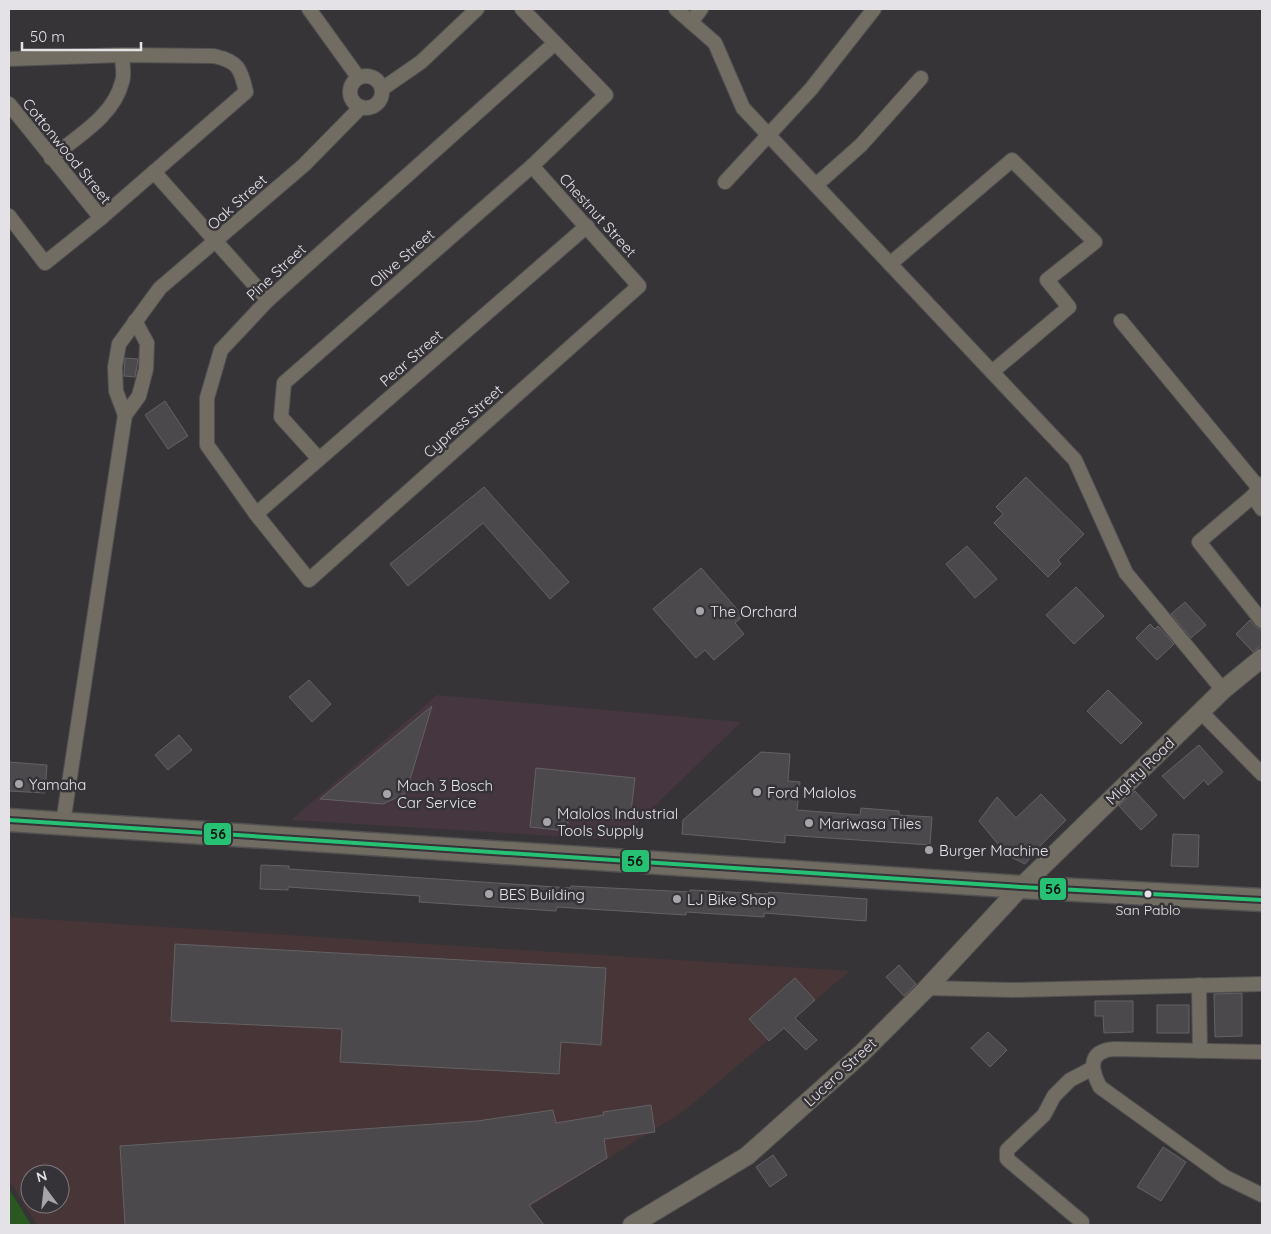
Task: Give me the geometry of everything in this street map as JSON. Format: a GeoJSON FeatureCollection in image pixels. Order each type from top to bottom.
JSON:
{"type":"FeatureCollection","features":[{"type":"Feature","properties":{"kind":"highway"},"geometry":{"type":"LineString","coordinates":[[9,820],[1021,887],[1262,900]]}},
{"type":"Feature","properties":{"kind":"street"},"geometry":{"type":"LineString","coordinates":[[310,9],[358,78]]}},
{"type":"Feature","properties":{"kind":"street"},"geometry":{"type":"LineString","coordinates":[[382,89],[420,62],[477,9]]}},
{"type":"Feature","properties":{"kind":"street"},"geometry":{"type":"LineString","coordinates":[[522,9],[555,43]]}},
{"type":"Feature","properties":{"kind":"street"},"geometry":{"type":"LineString","coordinates":[[676,9],[716,43],[744,108],[1075,460],[1126,573],[1223,690]]}},
{"type":"Feature","properties":{"kind":"street"},"geometry":{"type":"LineString","coordinates":[[691,22],[701,9]]}},
{"type":"Feature","properties":{"kind":"street"},"geometry":{"type":"LineString","coordinates":[[725,182],[811,89],[874,9]]}},
{"type":"Feature","properties":{"kind":"street","name":"Olive Street"},"geometry":{"type":"LineString","coordinates":[[319,459],[281,417],[284,383],[532,166],[606,94],[555,43]]}},
{"type":"Feature","properties":{"kind":"street","name":"Pine Street"},"geometry":{"type":"LineString","coordinates":[[309,580],[256,514],[207,445],[207,398],[221,350],[268,300],[555,43]]}},
{"type":"Feature","properties":{"kind":"street"},"geometry":{"type":"LineString","coordinates":[[51,158],[105,113],[116,98],[123,81],[122,55]]}},
{"type":"Feature","properties":{"kind":"street"},"geometry":{"type":"LineString","coordinates":[[9,59],[122,55],[214,56],[228,59],[241,70],[246,92],[101,218],[45,263],[9,216]]}},
{"type":"Feature","properties":{"kind":"street"},"geometry":{"type":"LineString","coordinates":[[363,76],[373,77],[378,80],[382,89],[382,95],[377,104],[366,108],[361,107],[351,99],[350,94],[353,82],[363,76]]}},
{"type":"Feature","properties":{"kind":"street"},"geometry":{"type":"LineString","coordinates":[[816,185],[861,144],[921,78]]}},
{"type":"Feature","properties":{"kind":"street","name":"Cottonwood Street"},"geometry":{"type":"LineString","coordinates":[[9,104],[101,218]]}},
{"type":"Feature","properties":{"kind":"street","name":"Oak Street"},"geometry":{"type":"LineString","coordinates":[[125,415],[116,391],[115,367],[119,344],[160,288],[217,242],[304,165],[361,107]]}},
{"type":"Feature","properties":{"kind":"street"},"geometry":{"type":"LineString","coordinates":[[890,264],[1012,160],[1095,242],[1047,280],[1069,307],[992,372]]}},
{"type":"Feature","properties":{"kind":"street","name":"Chestnut Street"},"geometry":{"type":"LineString","coordinates":[[532,166],[639,286]]}},
{"type":"Feature","properties":{"kind":"street"},"geometry":{"type":"LineString","coordinates":[[154,172],[268,300]]}},
{"type":"Feature","properties":{"kind":"street","name":"Pear Street"},"geometry":{"type":"LineString","coordinates":[[256,514],[587,226]]}},
{"type":"Feature","properties":{"kind":"street","name":"Cypress Street"},"geometry":{"type":"LineString","coordinates":[[309,580],[639,286]]}},
{"type":"Feature","properties":{"kind":"street"},"geometry":{"type":"LineString","coordinates":[[1121,320],[1258,489],[1262,508]]}},
{"type":"Feature","properties":{"kind":"street"},"geometry":{"type":"LineString","coordinates":[[63,823],[125,415],[139,396],[146,369],[147,343],[136,321]]}},
{"type":"Feature","properties":{"kind":"street"},"geometry":{"type":"LineString","coordinates":[[1258,489],[1199,542],[1262,621]]}},
{"type":"Feature","properties":{"kind":"street","name":"Mighty Road"},"geometry":{"type":"LineString","coordinates":[[1021,887],[1223,690],[1262,658]]}},
{"type":"Feature","properties":{"kind":"street"},"geometry":{"type":"LineString","coordinates":[[1201,712],[1262,774]]}},
{"type":"Feature","properties":{"kind":"street","name":"Lucero Street"},"geometry":{"type":"LineString","coordinates":[[632,1225],[747,1156],[861,1054],[927,988],[1021,887]]}},
{"type":"Feature","properties":{"kind":"street"},"geometry":{"type":"LineString","coordinates":[[927,988],[1012,990],[1199,984],[1262,984]]}},
{"type":"Feature","properties":{"kind":"street"},"geometry":{"type":"LineString","coordinates":[[1199,984],[1200,1051]]}},
{"type":"Feature","properties":{"kind":"street"},"geometry":{"type":"LineString","coordinates":[[1262,1052],[1106,1050],[1097,1055],[1092,1063],[1100,1088],[1225,1177],[1262,1195]]}},
{"type":"Feature","properties":{"kind":"street"},"geometry":{"type":"LineString","coordinates":[[1082,1222],[1007,1159],[1007,1150],[1044,1115],[1060,1090],[1070,1080],[1093,1068]]}},
{"type":"Feature","properties":{"kind":"shaded area"},"geometry":{"type":"Polygon","coordinates":[[[437,695],[741,722],[620,840],[291,820],[437,695]]]}},
{"type":"Feature","properties":{"kind":"shaded area"},"geometry":{"type":"Polygon","coordinates":[[[9,917],[850,971],[684,1111],[501,1225],[37,1225],[30,1214],[70,1214],[70,1164],[20,1164],[20,1198],[9,1180],[9,917]]]}},
{"type":"Feature","properties":{"kind":"green space"},"geometry":{"type":"Polygon","coordinates":[[[9,1189],[20,1207],[20,1214],[24,1214],[31,1225],[9,1225],[9,1189]]]}},
{"type":"Feature","properties":{"kind":"building"},"geometry":{"type":"Polygon","coordinates":[[[125,358],[138,359],[135,377],[124,376],[125,358]]]}},
{"type":"Feature","properties":{"kind":"building"},"geometry":{"type":"Polygon","coordinates":[[[165,401],[188,436],[168,449],[145,415],[165,401]]]}},
{"type":"Feature","properties":{"kind":"building"},"geometry":{"type":"Polygon","coordinates":[[[1026,477],[1084,534],[1058,560],[1061,564],[1048,577],[994,523],[1003,514],[996,507],[1026,477]]]}},
{"type":"Feature","properties":{"kind":"building"},"geometry":{"type":"Polygon","coordinates":[[[484,487],[569,582],[550,599],[483,523],[408,586],[390,564],[484,487]]]}},
{"type":"Feature","properties":{"kind":"building"},"geometry":{"type":"Polygon","coordinates":[[[967,546],[997,579],[975,598],[946,564],[967,546]]]}},
{"type":"Feature","properties":{"kind":"building"},"geometry":{"type":"Polygon","coordinates":[[[701,568],[743,616],[735,623],[744,634],[714,660],[705,650],[696,658],[653,609],[701,568]]]}},
{"type":"Feature","properties":{"kind":"building"},"geometry":{"type":"Polygon","coordinates":[[[1076,587],[1104,616],[1074,644],[1046,615],[1076,587]]]}},
{"type":"Feature","properties":{"kind":"building"},"geometry":{"type":"Polygon","coordinates":[[[1185,602],[1206,625],[1191,638],[1171,614],[1185,602]]]}},
{"type":"Feature","properties":{"kind":"building"},"geometry":{"type":"Polygon","coordinates":[[[1250,620],[1256,627],[1262,630],[1262,645],[1253,652],[1236,634],[1250,620]]]}},
{"type":"Feature","properties":{"kind":"building"},"geometry":{"type":"Polygon","coordinates":[[[1150,624],[1155,629],[1158,626],[1174,644],[1157,660],[1136,638],[1150,624]]]}},
{"type":"Feature","properties":{"kind":"building"},"geometry":{"type":"Polygon","coordinates":[[[309,680],[331,704],[312,722],[289,697],[309,680]]]}},
{"type":"Feature","properties":{"kind":"building"},"geometry":{"type":"Polygon","coordinates":[[[1108,690],[1142,723],[1121,744],[1087,711],[1108,690]]]}},
{"type":"Feature","properties":{"kind":"building"},"geometry":{"type":"Polygon","coordinates":[[[432,706],[406,793],[383,804],[320,799],[432,706]]]}},
{"type":"Feature","properties":{"kind":"building"},"geometry":{"type":"Polygon","coordinates":[[[179,735],[192,750],[168,770],[155,755],[179,735]]]}},
{"type":"Feature","properties":{"kind":"building"},"geometry":{"type":"Polygon","coordinates":[[[1199,745],[1223,772],[1208,785],[1204,780],[1184,799],[1162,776],[1199,745]]]}},
{"type":"Feature","properties":{"kind":"building","name":"Ford Malolos"},"geometry":{"type":"Polygon","coordinates":[[[761,752],[790,754],[788,781],[800,782],[797,810],[860,815],[861,808],[899,811],[899,815],[932,817],[930,845],[785,835],[785,843],[682,834],[683,820],[761,752]]]}},
{"type":"Feature","properties":{"kind":"building"},"geometry":{"type":"Polygon","coordinates":[[[9,762],[47,765],[45,793],[9,791],[9,762]]]}},
{"type":"Feature","properties":{"kind":"building"},"geometry":{"type":"Polygon","coordinates":[[[536,768],[635,778],[630,820],[569,814],[567,831],[530,827],[536,768]]]}},
{"type":"Feature","properties":{"kind":"building"},"geometry":{"type":"Polygon","coordinates":[[[1135,791],[1157,815],[1141,830],[1119,806],[1135,791]]]}},
{"type":"Feature","properties":{"kind":"building"},"geometry":{"type":"Polygon","coordinates":[[[1041,794],[1066,820],[1025,864],[1007,855],[979,821],[997,797],[1016,818],[1041,794]]]}},
{"type":"Feature","properties":{"kind":"building"},"geometry":{"type":"Polygon","coordinates":[[[1173,834],[1199,835],[1198,867],[1171,866],[1173,834]]]}},
{"type":"Feature","properties":{"kind":"building"},"geometry":{"type":"Polygon","coordinates":[[[261,865],[289,866],[289,869],[571,888],[571,886],[768,894],[769,892],[867,899],[866,921],[764,913],[764,917],[686,912],[686,915],[557,907],[556,911],[419,902],[420,896],[288,887],[288,890],[260,889],[261,865]]]}},
{"type":"Feature","properties":{"kind":"building"},"geometry":{"type":"Polygon","coordinates":[[[175,944],[606,968],[601,1045],[561,1042],[559,1074],[340,1062],[342,1029],[171,1021],[175,944]]]}},
{"type":"Feature","properties":{"kind":"building"},"geometry":{"type":"Polygon","coordinates":[[[899,965],[916,984],[904,996],[886,977],[899,965]]]}},
{"type":"Feature","properties":{"kind":"building"},"geometry":{"type":"Polygon","coordinates":[[[795,978],[815,1000],[795,1018],[817,1040],[806,1050],[784,1028],[769,1041],[749,1019],[795,978]]]}},
{"type":"Feature","properties":{"kind":"building"},"geometry":{"type":"Polygon","coordinates":[[[1242,993],[1242,1036],[1215,1037],[1214,994],[1242,993]]]}},
{"type":"Feature","properties":{"kind":"building"},"geometry":{"type":"Polygon","coordinates":[[[1095,1001],[1133,1001],[1133,1032],[1104,1033],[1103,1016],[1095,1016],[1095,1001]]]}},
{"type":"Feature","properties":{"kind":"building"},"geometry":{"type":"Polygon","coordinates":[[[1157,1005],[1189,1005],[1189,1033],[1157,1033],[1157,1005]]]}},
{"type":"Feature","properties":{"kind":"building"},"geometry":{"type":"Polygon","coordinates":[[[988,1032],[1007,1050],[990,1067],[971,1048],[988,1032]]]}},
{"type":"Feature","properties":{"kind":"building"},"geometry":{"type":"Polygon","coordinates":[[[651,1105],[655,1132],[604,1139],[607,1158],[529,1205],[544,1225],[125,1225],[120,1146],[477,1121],[553,1110],[556,1123],[604,1115],[603,1112],[651,1105]]]}},
{"type":"Feature","properties":{"kind":"building"},"geometry":{"type":"Polygon","coordinates":[[[1163,1147],[1186,1162],[1161,1201],[1137,1187],[1163,1147]]]}},
{"type":"Feature","properties":{"kind":"building"},"geometry":{"type":"Polygon","coordinates":[[[773,1155],[787,1175],[770,1187],[756,1167],[773,1155]]]}},
{"type":"Feature","properties":{"kind":"transit line","name":"56"},"geometry":{"type":"LineString","coordinates":[[9,820],[1021,887],[1262,900]]}},
{"type":"Feature","properties":{"kind":"place","name":"The Orchard"},"geometry":{"type":"Point","coordinates":[700,611]}},
{"type":"Feature","properties":{"kind":"place","name":"Yamaha"},"geometry":{"type":"Point","coordinates":[19,784]}},
{"type":"Feature","properties":{"kind":"place","name":"Ford Malolos"},"geometry":{"type":"Point","coordinates":[757,792]}},
{"type":"Feature","properties":{"kind":"place","name":"Mach 3 Bosch Car Service"},"geometry":{"type":"Point","coordinates":[387,794]}},
{"type":"Feature","properties":{"kind":"place","name":"Malolos Industrial Tools Supply"},"geometry":{"type":"Point","coordinates":[547,822]}},
{"type":"Feature","properties":{"kind":"place","name":"Mariwasa Tiles"},"geometry":{"type":"Point","coordinates":[809,823]}},
{"type":"Feature","properties":{"kind":"place","name":"Burger Machine"},"geometry":{"type":"Point","coordinates":[929,850]}},
{"type":"Feature","properties":{"kind":"place","name":"BES Building"},"geometry":{"type":"Point","coordinates":[489,894]}},
{"type":"Feature","properties":{"kind":"place","name":"San Pablo"},"geometry":{"type":"Point","coordinates":[1148,894]}},
{"type":"Feature","properties":{"kind":"place","name":"LJ Bike Shop"},"geometry":{"type":"Point","coordinates":[677,899]}}]}
